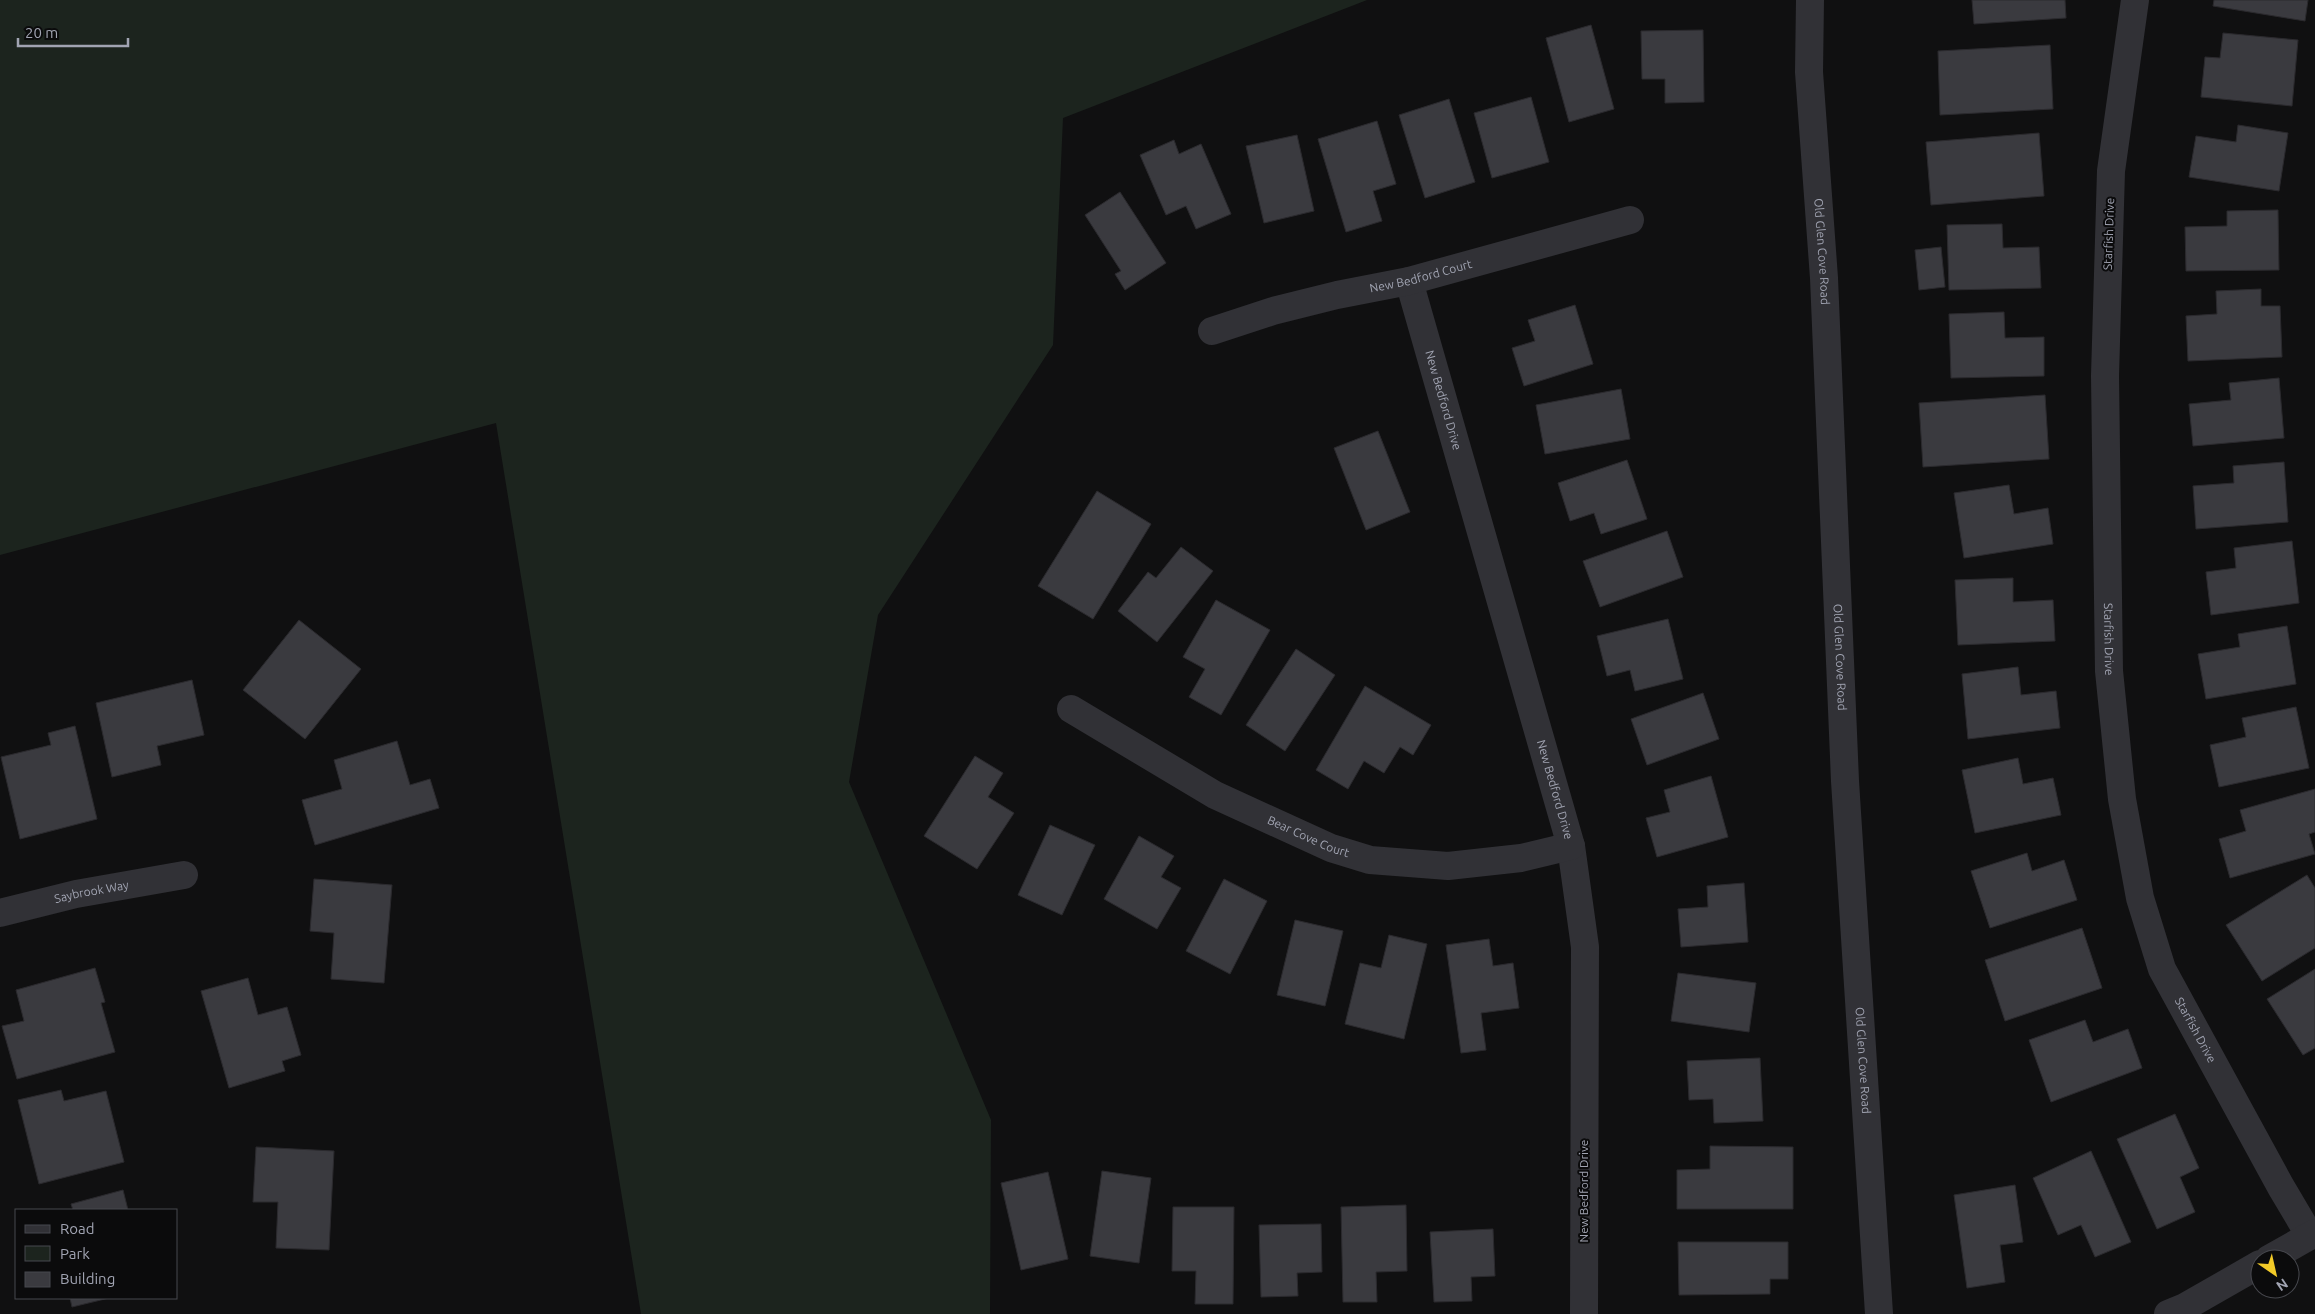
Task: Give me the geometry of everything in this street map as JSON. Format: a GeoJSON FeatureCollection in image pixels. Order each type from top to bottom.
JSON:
{"type":"FeatureCollection","features":[{"type":"Feature","properties":{"kind":"street","name":"Old Glen Cove Road"},"geometry":{"type":"LineString","coordinates":[[1810,0],[1809,72],[1824,278],[1845,781],[1879,1314]]}},
{"type":"Feature","properties":{"kind":"street","name":"Starfish Drive"},"geometry":{"type":"LineString","coordinates":[[2135,0],[2111,171],[2105,376],[2110,671],[2122,799],[2140,898],[2162,969],[2281,1187],[2313,1234]]}},
{"type":"Feature","properties":{"kind":"street","name":"New Bedford Court"},"geometry":{"type":"LineString","coordinates":[[1212,331],[1274,311],[1337,295],[1409,281],[1630,220]]}},
{"type":"Feature","properties":{"kind":"street","name":"New Bedford Drive"},"geometry":{"type":"LineString","coordinates":[[1409,281],[1571,846],[1585,947],[1584,1314]]}},
{"type":"Feature","properties":{"kind":"street","name":"Bear Cove Court"},"geometry":{"type":"LineString","coordinates":[[1071,709],[1215,795],[1331,848],[1370,860],[1448,866],[1521,858],[1571,846]]}},
{"type":"Feature","properties":{"kind":"street","name":"Saybrook Way"},"geometry":{"type":"LineString","coordinates":[[0,913],[76,894],[184,875]]}},
{"type":"Feature","properties":{"kind":"street"},"geometry":{"type":"LineString","coordinates":[[2287,1249],[2313,1234]]}},
{"type":"Feature","properties":{"kind":"street"},"geometry":{"type":"LineString","coordinates":[[2168,1314],[2185,1307],[2250,1270]]}},
{"type":"Feature","properties":{"kind":"green space"},"geometry":{"type":"Polygon","coordinates":[[[0,0],[1367,0],[1063,118],[1053,345],[878,615],[849,782],[991,1120],[990,1314],[641,1314],[496,423],[0,555],[0,0]]]}},
{"type":"Feature","properties":{"kind":"building"},"geometry":{"type":"Polygon","coordinates":[[[1972,0],[2065,0],[2066,18],[1974,24],[1972,0]]]}},
{"type":"Feature","properties":{"kind":"building"},"geometry":{"type":"Polygon","coordinates":[[[2214,0],[2308,0],[2305,21],[2213,6],[2214,0]]]}},
{"type":"Feature","properties":{"kind":"building"},"geometry":{"type":"Polygon","coordinates":[[[1591,25],[1614,109],[1569,122],[1546,38],[1591,25]]]}},
{"type":"Feature","properties":{"kind":"building"},"geometry":{"type":"Polygon","coordinates":[[[1703,30],[1704,102],[1665,103],[1665,79],[1642,79],[1641,31],[1703,30]]]}},
{"type":"Feature","properties":{"kind":"building"},"geometry":{"type":"Polygon","coordinates":[[[2223,33],[2298,40],[2292,106],[2201,97],[2205,57],[2220,58],[2223,33]]]}},
{"type":"Feature","properties":{"kind":"building"},"geometry":{"type":"Polygon","coordinates":[[[2050,45],[2053,109],[1940,115],[1938,51],[2050,45]]]}},
{"type":"Feature","properties":{"kind":"building"},"geometry":{"type":"Polygon","coordinates":[[[1531,97],[1549,162],[1492,178],[1474,113],[1531,97]]]}},
{"type":"Feature","properties":{"kind":"building"},"geometry":{"type":"Polygon","coordinates":[[[1449,99],[1475,182],[1425,198],[1399,115],[1449,99]]]}},
{"type":"Feature","properties":{"kind":"building"},"geometry":{"type":"Polygon","coordinates":[[[1377,121],[1396,184],[1373,191],[1382,221],[1346,232],[1318,139],[1377,121]]]}},
{"type":"Feature","properties":{"kind":"building"},"geometry":{"type":"Polygon","coordinates":[[[2238,125],[2288,133],[2279,191],[2189,177],[2196,136],[2236,142],[2238,125]]]}},
{"type":"Feature","properties":{"kind":"building"},"geometry":{"type":"Polygon","coordinates":[[[2039,133],[2044,196],[1931,205],[1926,142],[2039,133]]]}},
{"type":"Feature","properties":{"kind":"building"},"geometry":{"type":"Polygon","coordinates":[[[1297,135],[1314,211],[1264,223],[1246,146],[1297,135]]]}},
{"type":"Feature","properties":{"kind":"building"},"geometry":{"type":"Polygon","coordinates":[[[1174,140],[1179,154],[1201,144],[1231,214],[1196,229],[1186,206],[1166,215],[1140,155],[1174,140]]]}},
{"type":"Feature","properties":{"kind":"building"},"geometry":{"type":"Polygon","coordinates":[[[1120,192],[1166,263],[1125,290],[1115,274],[1121,271],[1085,215],[1120,192]]]}},
{"type":"Feature","properties":{"kind":"building"},"geometry":{"type":"Polygon","coordinates":[[[2278,210],[2279,270],[2186,271],[2185,227],[2227,226],[2227,211],[2278,210]]]}},
{"type":"Feature","properties":{"kind":"building"},"geometry":{"type":"Polygon","coordinates":[[[2002,224],[2003,248],[2039,247],[2041,288],[1949,290],[1947,225],[2002,224]]]}},
{"type":"Feature","properties":{"kind":"building"},"geometry":{"type":"Polygon","coordinates":[[[1941,247],[1945,287],[1919,290],[1915,250],[1941,247]]]}},
{"type":"Feature","properties":{"kind":"building"},"geometry":{"type":"Polygon","coordinates":[[[2261,289],[2261,306],[2280,306],[2282,357],[2188,361],[2186,316],[2217,314],[2216,291],[2261,289]]]}},
{"type":"Feature","properties":{"kind":"building"},"geometry":{"type":"Polygon","coordinates":[[[1575,305],[1593,364],[1524,386],[1512,348],[1535,341],[1528,320],[1575,305]]]}},
{"type":"Feature","properties":{"kind":"building"},"geometry":{"type":"Polygon","coordinates":[[[2004,312],[2005,338],[2044,337],[2044,376],[1951,378],[1949,314],[2004,312]]]}},
{"type":"Feature","properties":{"kind":"building"},"geometry":{"type":"Polygon","coordinates":[[[2279,378],[2284,438],[2193,446],[2189,404],[2231,400],[2229,383],[2279,378]]]}},
{"type":"Feature","properties":{"kind":"building"},"geometry":{"type":"Polygon","coordinates":[[[1621,389],[1630,439],[1545,454],[1536,405],[1621,389]]]}},
{"type":"Feature","properties":{"kind":"building"},"geometry":{"type":"Polygon","coordinates":[[[2045,395],[2049,459],[1923,467],[1919,403],[2045,395]]]}},
{"type":"Feature","properties":{"kind":"building"},"geometry":{"type":"Polygon","coordinates":[[[1378,431],[1410,512],[1366,530],[1334,448],[1378,431]]]}},
{"type":"Feature","properties":{"kind":"building"},"geometry":{"type":"Polygon","coordinates":[[[1627,460],[1647,519],[1601,534],[1594,513],[1570,521],[1558,483],[1627,460]]]}},
{"type":"Feature","properties":{"kind":"building"},"geometry":{"type":"Polygon","coordinates":[[[2284,462],[2288,522],[2196,529],[2193,486],[2234,483],[2233,466],[2284,462]]]}},
{"type":"Feature","properties":{"kind":"building"},"geometry":{"type":"Polygon","coordinates":[[[2009,485],[2014,514],[2048,508],[2053,544],[1964,558],[1954,493],[2009,485]]]}},
{"type":"Feature","properties":{"kind":"building"},"geometry":{"type":"Polygon","coordinates":[[[1097,491],[1151,524],[1093,619],[1038,586],[1097,491]]]}},
{"type":"Feature","properties":{"kind":"building"},"geometry":{"type":"Polygon","coordinates":[[[1667,531],[1683,577],[1600,607],[1583,561],[1667,531]]]}},
{"type":"Feature","properties":{"kind":"building"},"geometry":{"type":"Polygon","coordinates":[[[2292,541],[2299,603],[2211,615],[2206,572],[2236,568],[2234,548],[2292,541]]]}},
{"type":"Feature","properties":{"kind":"building"},"geometry":{"type":"Polygon","coordinates":[[[1181,547],[1213,571],[1157,642],[1118,611],[1148,572],[1156,578],[1181,547]]]}},
{"type":"Feature","properties":{"kind":"building"},"geometry":{"type":"Polygon","coordinates":[[[2013,578],[2013,602],[2053,600],[2055,641],[1958,645],[1955,580],[2013,578]]]}},
{"type":"Feature","properties":{"kind":"building"},"geometry":{"type":"Polygon","coordinates":[[[1216,600],[1270,630],[1221,715],[1189,697],[1205,669],[1183,657],[1216,600]]]}},
{"type":"Feature","properties":{"kind":"building"},"geometry":{"type":"Polygon","coordinates":[[[1668,619],[1683,679],[1635,691],[1630,670],[1607,676],[1597,636],[1668,619]]]}},
{"type":"Feature","properties":{"kind":"building"},"geometry":{"type":"Polygon","coordinates":[[[299,620],[361,669],[305,739],[243,690],[299,620]]]}},
{"type":"Feature","properties":{"kind":"building"},"geometry":{"type":"Polygon","coordinates":[[[2287,626],[2296,684],[2206,699],[2198,654],[2240,647],[2238,634],[2287,626]]]}},
{"type":"Feature","properties":{"kind":"building"},"geometry":{"type":"Polygon","coordinates":[[[1296,649],[1335,675],[1285,751],[1246,725],[1296,649]]]}},
{"type":"Feature","properties":{"kind":"building"},"geometry":{"type":"Polygon","coordinates":[[[2018,667],[2021,695],[2056,691],[2060,728],[1968,739],[1962,674],[2018,667]]]}},
{"type":"Feature","properties":{"kind":"building"},"geometry":{"type":"Polygon","coordinates":[[[192,680],[204,735],[157,746],[161,765],[112,777],[96,703],[192,680]]]}},
{"type":"Feature","properties":{"kind":"building"},"geometry":{"type":"Polygon","coordinates":[[[1365,686],[1431,725],[1413,755],[1400,747],[1384,773],[1364,761],[1348,789],[1316,770],[1365,686]]]}},
{"type":"Feature","properties":{"kind":"building"},"geometry":{"type":"Polygon","coordinates":[[[1703,693],[1719,739],[1647,765],[1631,719],[1703,693]]]}},
{"type":"Feature","properties":{"kind":"building"},"geometry":{"type":"Polygon","coordinates":[[[2296,707],[2309,768],[2219,787],[2210,745],[2246,737],[2242,718],[2296,707]]]}},
{"type":"Feature","properties":{"kind":"building"},"geometry":{"type":"Polygon","coordinates":[[[75,726],[97,819],[20,839],[1,757],[51,745],[48,733],[75,726]]]}},
{"type":"Feature","properties":{"kind":"building"},"geometry":{"type":"Polygon","coordinates":[[[397,741],[410,785],[430,779],[439,808],[315,845],[302,800],[342,789],[334,760],[397,741]]]}},
{"type":"Feature","properties":{"kind":"building"},"geometry":{"type":"Polygon","coordinates":[[[975,756],[1003,773],[988,797],[1014,813],[977,869],[924,836],[975,756]]]}},
{"type":"Feature","properties":{"kind":"building"},"geometry":{"type":"Polygon","coordinates":[[[2018,758],[2023,784],[2053,778],[2061,815],[1975,833],[1962,770],[2018,758]]]}},
{"type":"Feature","properties":{"kind":"building"},"geometry":{"type":"Polygon","coordinates":[[[1711,776],[1728,837],[1657,857],[1646,818],[1670,812],[1664,790],[1711,776]]]}},
{"type":"Feature","properties":{"kind":"building"},"geometry":{"type":"Polygon","coordinates":[[[2315,789],[2315,832],[2309,834],[2315,854],[2230,878],[2219,839],[2246,831],[2240,810],[2315,789]]]}},
{"type":"Feature","properties":{"kind":"building"},"geometry":{"type":"Polygon","coordinates":[[[1050,825],[1095,845],[1062,915],[1018,895],[1050,825]]]}},
{"type":"Feature","properties":{"kind":"building"},"geometry":{"type":"Polygon","coordinates":[[[1139,836],[1174,856],[1161,877],[1181,888],[1157,929],[1104,899],[1139,836]]]}},
{"type":"Feature","properties":{"kind":"building"},"geometry":{"type":"Polygon","coordinates":[[[2027,853],[2032,871],[2064,860],[2077,900],[1990,928],[1971,871],[2027,853]]]}},
{"type":"Feature","properties":{"kind":"building"},"geometry":{"type":"Polygon","coordinates":[[[2307,875],[2315,888],[2315,948],[2262,981],[2226,925],[2307,875]]]}},
{"type":"Feature","properties":{"kind":"building"},"geometry":{"type":"Polygon","coordinates":[[[314,879],[392,885],[384,983],[331,979],[334,933],[310,931],[314,879]]]}},
{"type":"Feature","properties":{"kind":"building"},"geometry":{"type":"Polygon","coordinates":[[[1224,879],[1267,901],[1230,974],[1186,951],[1224,879]]]}},
{"type":"Feature","properties":{"kind":"building"},"geometry":{"type":"Polygon","coordinates":[[[1744,883],[1748,942],[1681,947],[1678,909],[1708,907],[1707,886],[1744,883]]]}},
{"type":"Feature","properties":{"kind":"building"},"geometry":{"type":"Polygon","coordinates":[[[1295,920],[1343,931],[1325,1006],[1277,995],[1295,920]]]}},
{"type":"Feature","properties":{"kind":"building"},"geometry":{"type":"Polygon","coordinates":[[[2082,928],[2102,988],[2005,1021],[1985,960],[2082,928]]]}},
{"type":"Feature","properties":{"kind":"building"},"geometry":{"type":"Polygon","coordinates":[[[1389,935],[1427,944],[1404,1039],[1345,1024],[1360,963],[1381,968],[1389,935]]]}},
{"type":"Feature","properties":{"kind":"building"},"geometry":{"type":"Polygon","coordinates":[[[1489,939],[1493,966],[1513,963],[1519,1008],[1481,1013],[1486,1050],[1461,1053],[1446,945],[1489,939]]]}},
{"type":"Feature","properties":{"kind":"building"},"geometry":{"type":"Polygon","coordinates":[[[95,968],[105,1002],[101,1003],[115,1052],[17,1079],[2,1026],[24,1021],[16,990],[95,968]]]}},
{"type":"Feature","properties":{"kind":"building"},"geometry":{"type":"Polygon","coordinates":[[[2315,969],[2315,1048],[2303,1055],[2267,999],[2315,969]]]}},
{"type":"Feature","properties":{"kind":"building"},"geometry":{"type":"Polygon","coordinates":[[[1678,973],[1756,983],[1749,1032],[1671,1021],[1678,973]]]}},
{"type":"Feature","properties":{"kind":"building"},"geometry":{"type":"Polygon","coordinates":[[[248,978],[258,1015],[287,1007],[301,1055],[282,1061],[285,1071],[229,1088],[201,991],[248,978]]]}},
{"type":"Feature","properties":{"kind":"building"},"geometry":{"type":"Polygon","coordinates":[[[2085,1020],[2093,1042],[2128,1029],[2142,1068],[2051,1102],[2029,1040],[2085,1020]]]}},
{"type":"Feature","properties":{"kind":"building"},"geometry":{"type":"Polygon","coordinates":[[[1760,1058],[1763,1121],[1714,1123],[1713,1099],[1689,1100],[1687,1061],[1760,1058]]]}},
{"type":"Feature","properties":{"kind":"building"},"geometry":{"type":"Polygon","coordinates":[[[61,1090],[64,1101],[106,1091],[124,1162],[39,1184],[18,1100],[61,1090]]]}},
{"type":"Feature","properties":{"kind":"building"},"geometry":{"type":"Polygon","coordinates":[[[2175,1114],[2199,1168],[2180,1177],[2195,1212],[2157,1229],[2117,1139],[2175,1114]]]}},
{"type":"Feature","properties":{"kind":"building"},"geometry":{"type":"Polygon","coordinates":[[[1710,1146],[1793,1147],[1793,1209],[1677,1209],[1677,1170],[1710,1169],[1710,1146]]]}},
{"type":"Feature","properties":{"kind":"building"},"geometry":{"type":"Polygon","coordinates":[[[256,1147],[334,1151],[329,1250],[276,1248],[278,1202],[253,1202],[256,1147]]]}},
{"type":"Feature","properties":{"kind":"building"},"geometry":{"type":"Polygon","coordinates":[[[2091,1151],[2131,1242],[2095,1257],[2081,1225],[2058,1235],[2033,1178],[2091,1151]]]}},
{"type":"Feature","properties":{"kind":"building"},"geometry":{"type":"Polygon","coordinates":[[[1102,1171],[1151,1178],[1139,1263],[1090,1256],[1102,1171]]]}},
{"type":"Feature","properties":{"kind":"building"},"geometry":{"type":"Polygon","coordinates":[[[1048,1172],[1068,1259],[1021,1270],[1001,1183],[1048,1172]]]}},
{"type":"Feature","properties":{"kind":"building"},"geometry":{"type":"Polygon","coordinates":[[[2015,1185],[2023,1242],[2000,1245],[2005,1282],[1967,1288],[1954,1195],[2015,1185]]]}},
{"type":"Feature","properties":{"kind":"building"},"geometry":{"type":"Polygon","coordinates":[[[123,1190],[128,1209],[73,1209],[71,1204],[123,1190]]]}},
{"type":"Feature","properties":{"kind":"building"},"geometry":{"type":"Polygon","coordinates":[[[1406,1205],[1407,1271],[1376,1272],[1377,1302],[1343,1302],[1341,1207],[1406,1205]]]}},
{"type":"Feature","properties":{"kind":"building"},"geometry":{"type":"Polygon","coordinates":[[[1173,1207],[1234,1207],[1233,1304],[1195,1304],[1196,1271],[1172,1271],[1173,1207]]]}},
{"type":"Feature","properties":{"kind":"building"},"geometry":{"type":"Polygon","coordinates":[[[1321,1224],[1322,1272],[1297,1273],[1298,1296],[1261,1297],[1259,1225],[1321,1224]]]}},
{"type":"Feature","properties":{"kind":"building"},"geometry":{"type":"Polygon","coordinates":[[[1493,1229],[1495,1276],[1471,1277],[1472,1301],[1434,1302],[1430,1232],[1493,1229]]]}},
{"type":"Feature","properties":{"kind":"building"},"geometry":{"type":"Polygon","coordinates":[[[1678,1242],[1788,1242],[1788,1279],[1770,1279],[1770,1294],[1679,1295],[1678,1242]]]}},
{"type":"Feature","properties":{"kind":"building"},"geometry":{"type":"Polygon","coordinates":[[[70,1299],[105,1299],[72,1307],[70,1299]]]}}]}
